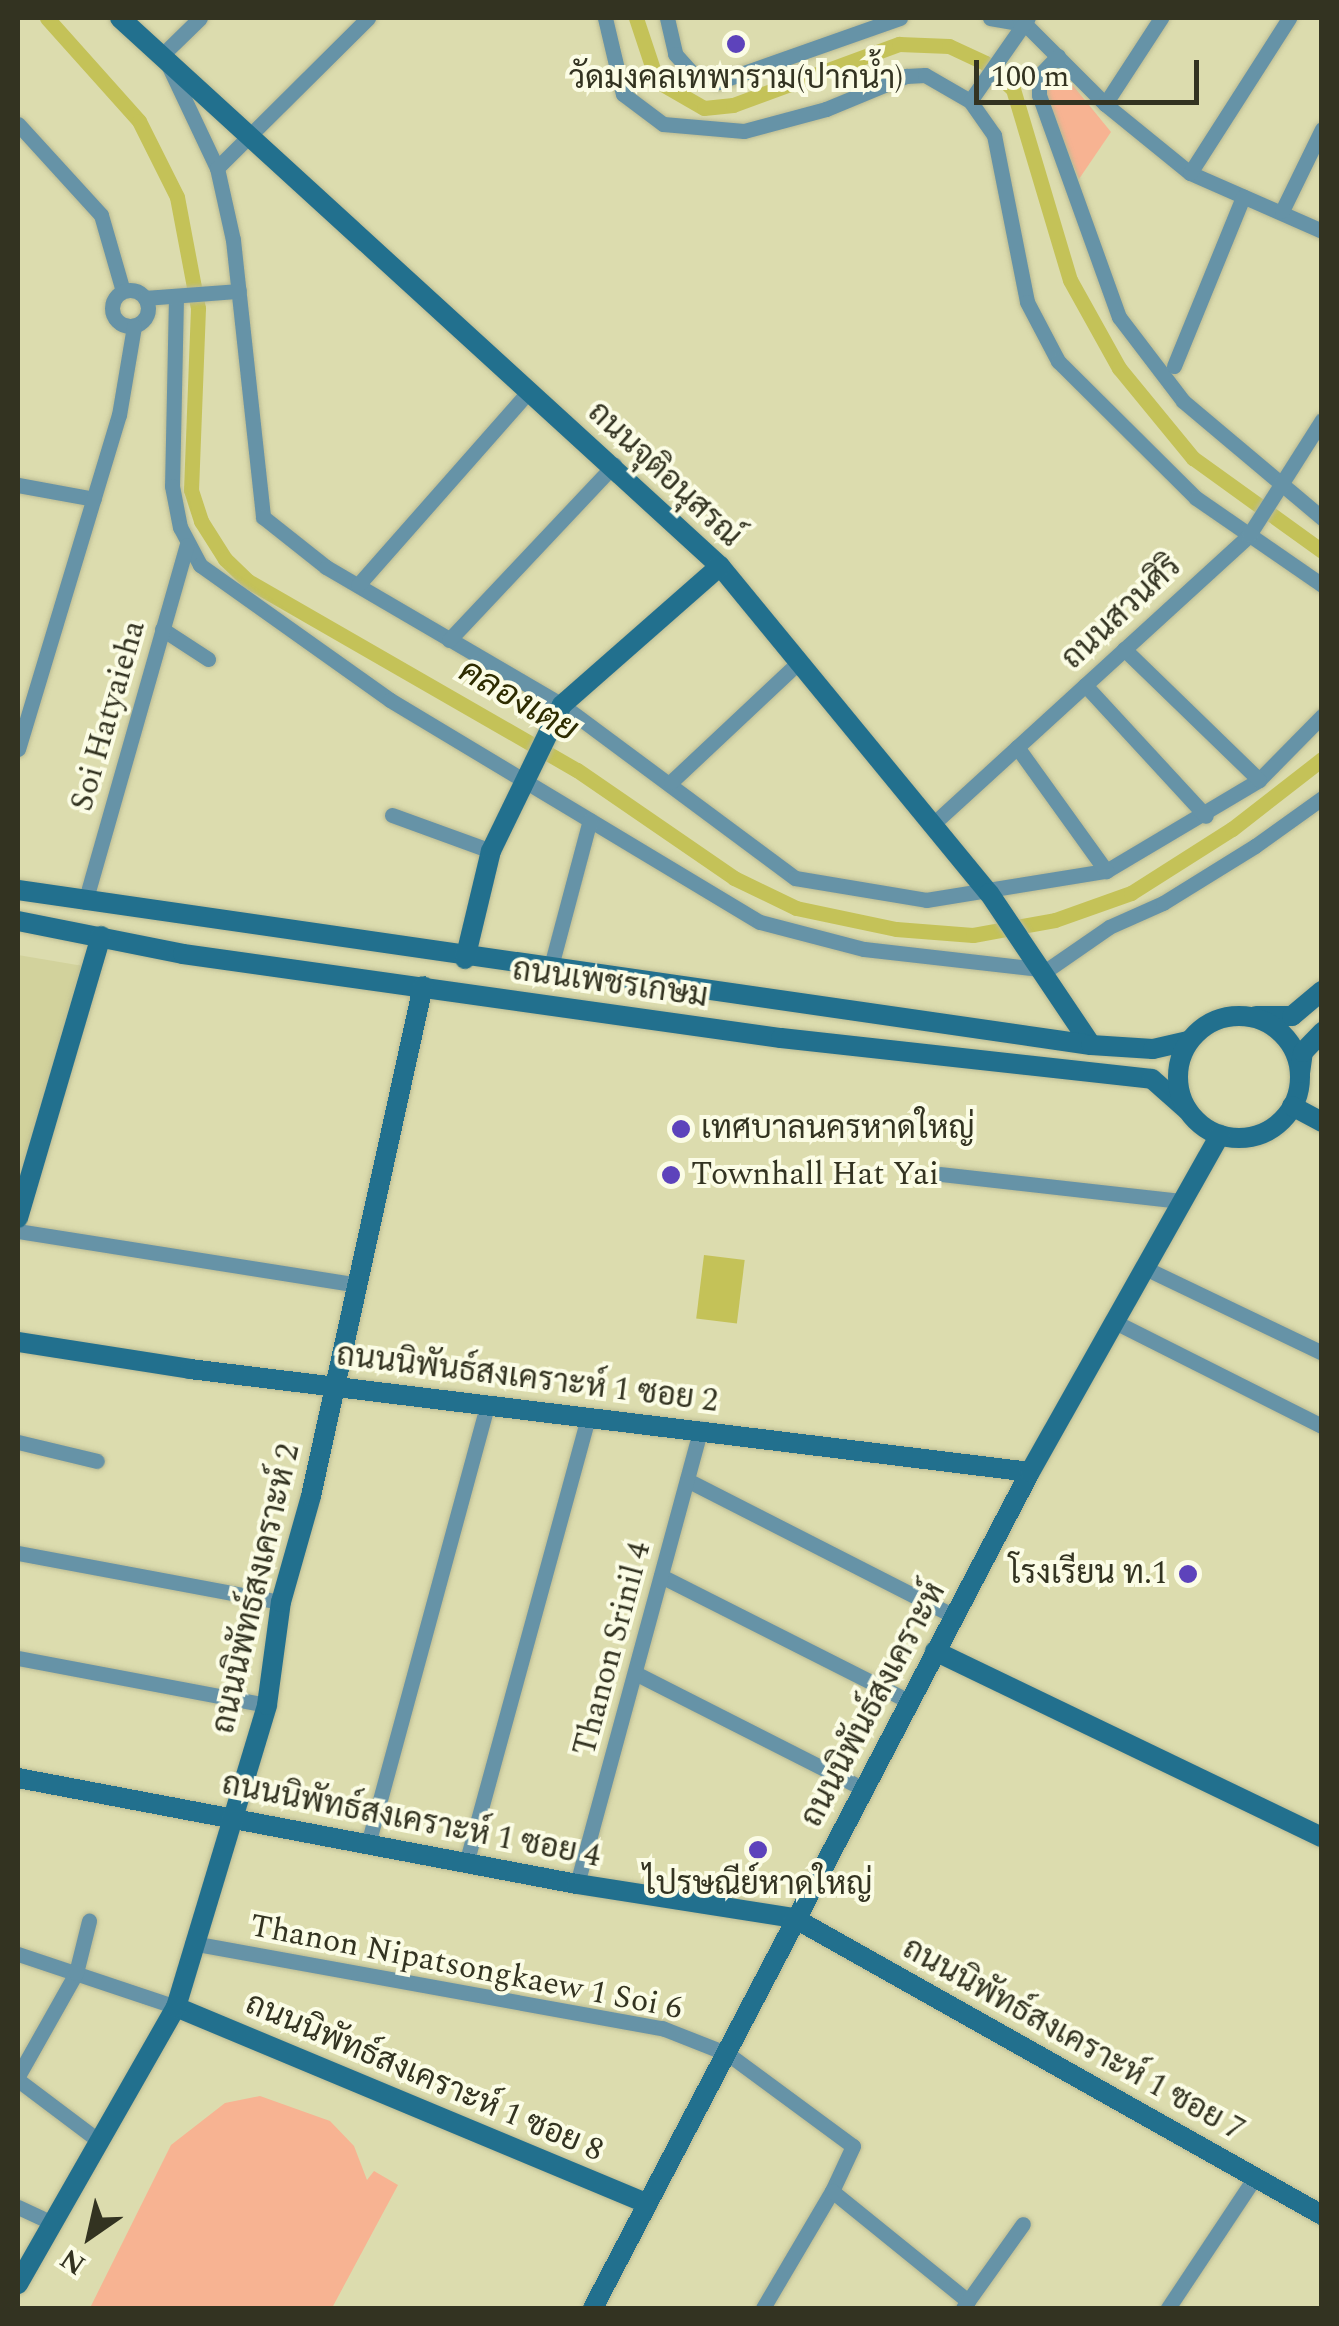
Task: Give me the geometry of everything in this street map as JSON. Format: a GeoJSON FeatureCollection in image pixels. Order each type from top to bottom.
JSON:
{"type":"FeatureCollection","features":[{"type":"Feature","properties":{"kind":"street","name":"ถนนจุติอนุสรณ์"},"geometry":{"type":"LineString","coordinates":[[120,18],[164,54],[720,566],[989,892],[1046,970],[1091,1045]]}},
{"type":"Feature","properties":{"kind":"street"},"geometry":{"type":"LineString","coordinates":[[200,18],[164,54],[217,168],[258,506],[286,540],[562,704],[795,878],[926,900],[1106,871],[1206,816],[1259,780],[1322,716]]}},
{"type":"Feature","properties":{"kind":"street"},"geometry":{"type":"LineString","coordinates":[[217,168],[368,18]]}},
{"type":"Feature","properties":{"kind":"street"},"geometry":{"type":"LineString","coordinates":[[605,18],[623,94],[663,124],[744,131],[826,109],[906,76],[925,75],[974,94],[994,135],[1028,302],[1058,361],[1196,498],[1322,585]]}},
{"type":"Feature","properties":{"kind":"street"},"geometry":{"type":"LineString","coordinates":[[667,18],[674,54],[695,76],[718,82],[900,18]]}},
{"type":"Feature","properties":{"kind":"street"},"geometry":{"type":"LineString","coordinates":[[990,18],[1024,20],[1104,104],[1190,173],[1322,231]]}},
{"type":"Feature","properties":{"kind":"street"},"geometry":{"type":"LineString","coordinates":[[1104,104],[1161,18]]}},
{"type":"Feature","properties":{"kind":"street"},"geometry":{"type":"LineString","coordinates":[[1190,173],[1288,18]]}},
{"type":"Feature","properties":{"kind":"street"},"geometry":{"type":"LineString","coordinates":[[974,94],[1024,20]]}},
{"type":"Feature","properties":{"kind":"street"},"geometry":{"type":"LineString","coordinates":[[1058,56],[1039,76],[1039,95],[1120,317],[1183,401],[1280,487],[1322,518]]}},
{"type":"Feature","properties":{"kind":"street"},"geometry":{"type":"LineString","coordinates":[[18,126],[101,215],[119,295],[136,315]]}},
{"type":"Feature","properties":{"kind":"street"},"geometry":{"type":"LineString","coordinates":[[1282,211],[1322,129]]}},
{"type":"Feature","properties":{"kind":"street"},"geometry":{"type":"LineString","coordinates":[[1174,366],[1244,196]]}},
{"type":"Feature","properties":{"kind":"street"},"geometry":{"type":"LineString","coordinates":[[136,315],[176,297],[234,292]]}},
{"type":"Feature","properties":{"kind":"street"},"geometry":{"type":"LineString","coordinates":[[119,295],[136,315]]}},
{"type":"Feature","properties":{"kind":"street"},"geometry":{"type":"LineString","coordinates":[[176,297],[172,486],[186,546],[224,586],[522,783],[760,922],[864,949],[1046,970],[1108,927],[1163,903],[1255,846],[1322,798]]}},
{"type":"Feature","properties":{"kind":"street"},"geometry":{"type":"LineString","coordinates":[[18,748],[119,416],[136,315]]}},
{"type":"Feature","properties":{"kind":"street"},"geometry":{"type":"LineString","coordinates":[[358,584],[529,391]]}},
{"type":"Feature","properties":{"kind":"street","name":"ถนนสวนศิริ"},"geometry":{"type":"LineString","coordinates":[[933,824],[1250,533],[1322,420]]}},
{"type":"Feature","properties":{"kind":"street"},"geometry":{"type":"LineString","coordinates":[[449,640],[614,465]]}},
{"type":"Feature","properties":{"kind":"street"},"geometry":{"type":"LineString","coordinates":[[18,485],[94,499]]}},
{"type":"Feature","properties":{"kind":"street","name":"Soi Hatyaieha"},"geometry":{"type":"LineString","coordinates":[[84,902],[186,546]]}},
{"type":"Feature","properties":{"kind":"street"},"geometry":{"type":"LineString","coordinates":[[466,959],[491,851],[562,704],[720,566]]}},
{"type":"Feature","properties":{"kind":"street"},"geometry":{"type":"LineString","coordinates":[[162,629],[208,659]]}},
{"type":"Feature","properties":{"kind":"street"},"geometry":{"type":"LineString","coordinates":[[1124,650],[1259,780]]}},
{"type":"Feature","properties":{"kind":"street"},"geometry":{"type":"LineString","coordinates":[[671,782],[799,662]]}},
{"type":"Feature","properties":{"kind":"street"},"geometry":{"type":"LineString","coordinates":[[18,682],[36,685]]}},
{"type":"Feature","properties":{"kind":"street"},"geometry":{"type":"LineString","coordinates":[[1086,684],[1206,816]]}},
{"type":"Feature","properties":{"kind":"street"},"geometry":{"type":"LineString","coordinates":[[1017,747],[1106,871]]}},
{"type":"Feature","properties":{"kind":"street"},"geometry":{"type":"LineString","coordinates":[[392,815],[491,851]]}},
{"type":"Feature","properties":{"kind":"street"},"geometry":{"type":"LineString","coordinates":[[550,970],[590,820]]}},
{"type":"Feature","properties":{"kind":"street","name":"ถนนเพชรเกษม"},"geometry":{"type":"LineString","coordinates":[[18,890],[188,919],[1091,1045],[1153,1049],[1189,1041]]}},
{"type":"Feature","properties":{"kind":"street"},"geometry":{"type":"LineString","coordinates":[[183,954],[188,919]]}},
{"type":"Feature","properties":{"kind":"street","name":"ถนนเพชรเกษม"},"geometry":{"type":"LineString","coordinates":[[18,921],[183,954],[781,1038],[1152,1080],[1187,1110]]}},
{"type":"Feature","properties":{"kind":"street"},"geometry":{"type":"LineString","coordinates":[[18,1218],[101,936]]}},
{"type":"Feature","properties":{"kind":"street","name":"ถนนนิพัทธ์สงเคราะห์ 2"},"geometry":{"type":"LineString","coordinates":[[18,2284],[176,2007],[228,1817],[267,1706],[281,1602],[358,1285],[423,986]]}},
{"type":"Feature","properties":{"kind":"street"},"geometry":{"type":"LineString","coordinates":[[1322,991],[1292,1016],[1215,1020],[1189,1041],[1177,1074],[1187,1110],[1220,1134],[1266,1132],[1292,1106],[1303,1052],[1322,1032]]}},
{"type":"Feature","properties":{"kind":"street"},"geometry":{"type":"LineString","coordinates":[[781,1038],[786,1002]]}},
{"type":"Feature","properties":{"kind":"street"},"geometry":{"type":"LineString","coordinates":[[1249,1016],[1284,1036],[1300,1075]]}},
{"type":"Feature","properties":{"kind":"street"},"geometry":{"type":"LineString","coordinates":[[1292,1106],[1322,1122]]}},
{"type":"Feature","properties":{"kind":"street","name":"ถนนนิพันธ์สงเคราะห์"},"geometry":{"type":"LineString","coordinates":[[592,2308],[1030,1472],[1147,1270],[1220,1134]]}},
{"type":"Feature","properties":{"kind":"street"},"geometry":{"type":"LineString","coordinates":[[940,1174],[1182,1201]]}},
{"type":"Feature","properties":{"kind":"street"},"geometry":{"type":"LineString","coordinates":[[18,1230],[358,1285]]}},
{"type":"Feature","properties":{"kind":"street"},"geometry":{"type":"LineString","coordinates":[[1147,1270],[1322,1353]]}},
{"type":"Feature","properties":{"kind":"street"},"geometry":{"type":"LineString","coordinates":[[1115,1322],[1322,1426]]}},
{"type":"Feature","properties":{"kind":"street","name":"ถนนนิพันธ์สงเคราะห์ 1 ซอย 2"},"geometry":{"type":"LineString","coordinates":[[18,1342],[333,1388],[701,1429],[1030,1472]]}},
{"type":"Feature","properties":{"kind":"street"},"geometry":{"type":"LineString","coordinates":[[368,1844],[487,1406]]}},
{"type":"Feature","properties":{"kind":"street"},"geometry":{"type":"LineString","coordinates":[[467,1860],[588,1417]]}},
{"type":"Feature","properties":{"kind":"street","name":"Thanon Srinil 4"},"geometry":{"type":"LineString","coordinates":[[577,1884],[701,1429]]}},
{"type":"Feature","properties":{"kind":"street"},"geometry":{"type":"LineString","coordinates":[[18,1442],[97,1461]]}},
{"type":"Feature","properties":{"kind":"street"},"geometry":{"type":"LineString","coordinates":[[687,1480],[954,1616]]}},
{"type":"Feature","properties":{"kind":"street"},"geometry":{"type":"LineString","coordinates":[[18,1553],[281,1602]]}},
{"type":"Feature","properties":{"kind":"street"},"geometry":{"type":"LineString","coordinates":[[661,1576],[910,1702]]}},
{"type":"Feature","properties":{"kind":"street"},"geometry":{"type":"LineString","coordinates":[[936,1651],[1322,1837]]}},
{"type":"Feature","properties":{"kind":"street"},"geometry":{"type":"LineString","coordinates":[[18,1658],[267,1706]]}},
{"type":"Feature","properties":{"kind":"street"},"geometry":{"type":"LineString","coordinates":[[635,1673],[866,1790]]}},
{"type":"Feature","properties":{"kind":"street","name":"ถนนนิพัทธ์สงเคราะห์ 1 ซอย 4"},"geometry":{"type":"LineString","coordinates":[[18,1778],[467,1860],[577,1884],[794,1918]]}},
{"type":"Feature","properties":{"kind":"street","name":"ถนนนิพัทธ์สงเคราะห์ 1 ซอย 7"},"geometry":{"type":"LineString","coordinates":[[794,1918],[1322,2215]]}},
{"type":"Feature","properties":{"kind":"street"},"geometry":{"type":"LineString","coordinates":[[90,1921],[76,1974],[18,2078],[99,2141]]}},
{"type":"Feature","properties":{"kind":"street","name":"Thanon Nipatsongkaew 1 Soi 6"},"geometry":{"type":"LineString","coordinates":[[192,1942],[662,2028],[728,2054],[853,2146],[832,2190]]}},
{"type":"Feature","properties":{"kind":"street"},"geometry":{"type":"LineString","coordinates":[[18,1954],[176,2007]]}},
{"type":"Feature","properties":{"kind":"street","name":"ถนนนิพัทธ์สงเคราะห์ 1 ซอย 8"},"geometry":{"type":"LineString","coordinates":[[176,2007],[648,2204]]}},
{"type":"Feature","properties":{"kind":"street"},"geometry":{"type":"LineString","coordinates":[[1168,2308],[1255,2177]]}},
{"type":"Feature","properties":{"kind":"street"},"geometry":{"type":"LineString","coordinates":[[763,2308],[832,2190],[966,2305],[1023,2224]]}},
{"type":"Feature","properties":{"kind":"street"},"geometry":{"type":"LineString","coordinates":[[18,2207],[52,2223]]}},
{"type":"Feature","properties":{"kind":"shaded area"},"geometry":{"type":"Polygon","coordinates":[[[1053,72],[1071,83],[1111,132],[1079,179],[1045,99],[1046,74],[1053,72]]]}},
{"type":"Feature","properties":{"kind":"shaded area"},"geometry":{"type":"Polygon","coordinates":[[[18,955],[89,967],[18,1218],[18,955]]]}},
{"type":"Feature","properties":{"kind":"shaded area"},"geometry":{"type":"Polygon","coordinates":[[[704,1255],[745,1260],[737,1324],[696,1319],[704,1255]]]}},
{"type":"Feature","properties":{"kind":"shaded area"},"geometry":{"type":"Polygon","coordinates":[[[260,2096],[330,2121],[354,2146],[367,2180],[374,2171],[398,2185],[332,2308],[90,2308],[171,2145],[225,2103],[260,2096]]]}},
{"type":"Feature","properties":{"kind":"waterway","name":"คลองเตย"},"geometry":{"type":"LineString","coordinates":[[47,18],[139,121],[177,197],[198,308],[191,490],[201,521],[225,559],[248,581],[577,770],[734,878],[796,908],[896,929],[973,935],[1055,920],[1131,893],[1232,829],[1322,759]]}},
{"type":"Feature","properties":{"kind":"waterway","name":"คลองเตย"},"geometry":{"type":"LineString","coordinates":[[636,18],[657,81],[704,108],[733,105],[899,44],[949,46],[985,63],[1013,89],[1070,280],[1119,368],[1193,458],[1322,551]]}},
{"type":"Feature","properties":{"kind":"place","name":"วัดมงคลเทพาราม(ปากน้ำ)"},"geometry":{"type":"Point","coordinates":[736,44]}},
{"type":"Feature","properties":{"kind":"place","name":"เทศบาลนครหาดใหญ่"},"geometry":{"type":"Point","coordinates":[681,1129]}},
{"type":"Feature","properties":{"kind":"place","name":"Townhall Hat Yai"},"geometry":{"type":"Point","coordinates":[671,1175]}},
{"type":"Feature","properties":{"kind":"place","name":"โรงเรียน ท.1"},"geometry":{"type":"Point","coordinates":[1188,1574]}},
{"type":"Feature","properties":{"kind":"place","name":"ไปรษณีย์หาดใหญ่"},"geometry":{"type":"Point","coordinates":[758,1850]}}]}
